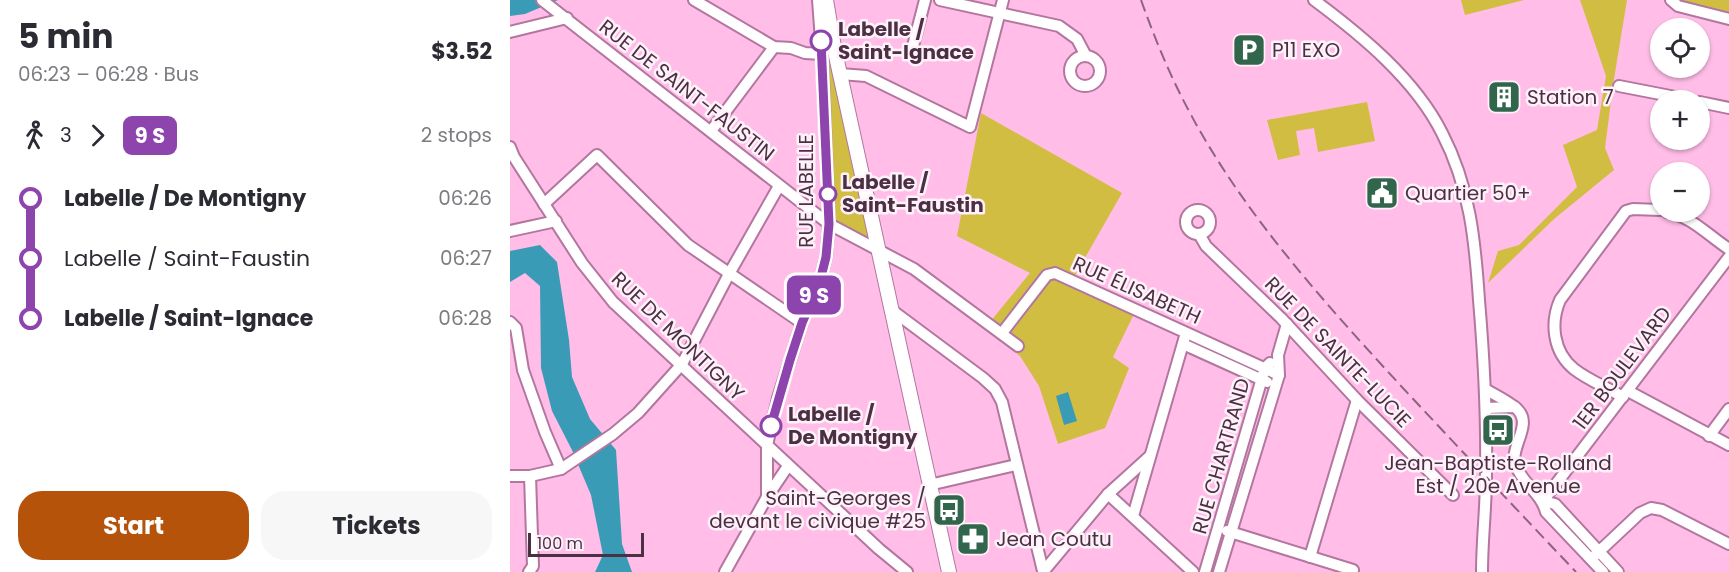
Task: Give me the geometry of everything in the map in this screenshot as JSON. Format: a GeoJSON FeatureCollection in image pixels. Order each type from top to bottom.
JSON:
{"type":"FeatureCollection","features":[{"type":"Feature","properties":{"kind":"main road","name":"RUE LABELLE"},"geometry":{"type":"LineString","coordinates":[[818,0],[828,50]]}},
{"type":"Feature","properties":{"kind":"main road"},"geometry":{"type":"LineString","coordinates":[[826,0],[828,50],[840,74],[950,572]]}},
{"type":"Feature","properties":{"kind":"street","name":"RUE DE SAINT-FAUSTIN"},"geometry":{"type":"LineString","coordinates":[[542,0],[829,224],[914,269],[1018,346]]}},
{"type":"Feature","properties":{"kind":"street"},"geometry":{"type":"LineString","coordinates":[[694,0],[774,47],[791,48],[805,53],[828,50]]}},
{"type":"Feature","properties":{"kind":"street"},"geometry":{"type":"LineString","coordinates":[[913,46],[926,0]]}},
{"type":"Feature","properties":{"kind":"street"},"geometry":{"type":"LineString","coordinates":[[940,0],[1059,26],[1077,39],[1086,56]]}},
{"type":"Feature","properties":{"kind":"street"},"geometry":{"type":"LineString","coordinates":[[840,74],[866,76],[970,127],[1003,0]]}},
{"type":"Feature","properties":{"kind":"street"},"geometry":{"type":"LineString","coordinates":[[1314,0],[1363,38],[1395,69],[1441,130],[1459,168],[1468,200],[1475,241],[1485,389],[1486,477],[1482,571]]}},
{"type":"Feature","properties":{"kind":"street"},"geometry":{"type":"LineString","coordinates":[[1671,0],[1678,6],[1729,19]]}},
{"type":"Feature","properties":{"kind":"street"},"geometry":{"type":"LineString","coordinates":[[510,32],[567,18]]}},
{"type":"Feature","properties":{"kind":"street"},"geometry":{"type":"LineString","coordinates":[[711,131],[774,47]]}},
{"type":"Feature","properties":{"kind":"street","name":"RUE LABELLE"},"geometry":{"type":"LineString","coordinates":[[766,497],[767,445],[778,398],[802,323],[820,281],[826,257],[829,224],[828,50]]}},
{"type":"Feature","properties":{"kind":"street"},"geometry":{"type":"LineString","coordinates":[[1619,86],[1650,92]]}},
{"type":"Feature","properties":{"kind":"street"},"geometry":{"type":"LineString","coordinates":[[1710,104],[1729,108]]}},
{"type":"Feature","properties":{"kind":"street","name":"RUE DE MONTIGNY"},"geometry":{"type":"LineString","coordinates":[[510,147],[514,158],[582,263],[613,302],[682,364],[788,466],[907,572]]}},
{"type":"Feature","properties":{"kind":"street"},"geometry":{"type":"LineString","coordinates":[[544,204],[597,154],[688,245],[802,323]]}},
{"type":"Feature","properties":{"kind":"street"},"geometry":{"type":"LineString","coordinates":[[510,476],[530,476],[565,466],[613,434],[638,413],[682,364],[779,186]]}},
{"type":"Feature","properties":{"kind":"street"},"geometry":{"type":"LineString","coordinates":[[1650,209],[1633,208],[1626,211],[1560,300],[1555,312],[1554,332],[1557,342],[1567,362],[1575,369],[1729,445]]}},
{"type":"Feature","properties":{"kind":"street"},"geometry":{"type":"LineString","coordinates":[[510,231],[556,221]]}},
{"type":"Feature","properties":{"kind":"street"},"geometry":{"type":"LineString","coordinates":[[1691,222],[1729,249]]}},
{"type":"Feature","properties":{"kind":"street","name":"RUE DE SAINTE-LUCIE"},"geometry":{"type":"LineString","coordinates":[[1199,234],[1206,246],[1287,324],[1357,400],[1453,495]]}},
{"type":"Feature","properties":{"kind":"street","name":"1ER BOULEVARD"},"geometry":{"type":"LineString","coordinates":[[1543,501],[1729,257]]}},
{"type":"Feature","properties":{"kind":"street","name":"RUE ÉLISABETH"},"geometry":{"type":"LineString","coordinates":[[1002,333],[1050,273],[1055,273],[1279,375]]}},
{"type":"Feature","properties":{"kind":"street"},"geometry":{"type":"LineString","coordinates":[[892,311],[983,378],[1002,402],[1016,465],[1047,570]]}},
{"type":"Feature","properties":{"kind":"street","name":"RUE CHARTRAND"},"geometry":{"type":"LineString","coordinates":[[1220,572],[1279,375],[1278,355],[1287,324]]}},
{"type":"Feature","properties":{"kind":"street"},"geometry":{"type":"LineString","coordinates":[[513,325],[523,370],[545,432],[565,466]]}},
{"type":"Feature","properties":{"kind":"street"},"geometry":{"type":"LineString","coordinates":[[1132,516],[1186,333]]}},
{"type":"Feature","properties":{"kind":"street","name":"RUE ÉLISABETH"},"geometry":{"type":"LineString","coordinates":[[1183,344],[1275,387]]}},
{"type":"Feature","properties":{"kind":"street","name":"RUE CHARTRAND"},"geometry":{"type":"LineString","coordinates":[[1205,572],[1265,368],[1278,355]]}},
{"type":"Feature","properties":{"kind":"street"},"geometry":{"type":"LineString","coordinates":[[1485,389],[1515,407],[1521,415],[1522,425],[1514,458],[1515,464],[1520,474],[1543,501],[1546,512],[1595,556],[1618,572]]}},
{"type":"Feature","properties":{"kind":"street"},"geometry":{"type":"LineString","coordinates":[[1310,557],[1357,400]]}},
{"type":"Feature","properties":{"kind":"street"},"geometry":{"type":"LineString","coordinates":[[1486,408],[1515,407]]}},
{"type":"Feature","properties":{"kind":"street"},"geometry":{"type":"LineString","coordinates":[[1709,436],[1729,409]]}},
{"type":"Feature","properties":{"kind":"street"},"geometry":{"type":"LineString","coordinates":[[1047,570],[1108,494],[1150,456]]}},
{"type":"Feature","properties":{"kind":"street"},"geometry":{"type":"LineString","coordinates":[[929,485],[1016,465]]}},
{"type":"Feature","properties":{"kind":"street"},"geometry":{"type":"LineString","coordinates":[[725,572],[766,497],[788,466]]}},
{"type":"Feature","properties":{"kind":"street"},"geometry":{"type":"LineString","coordinates":[[529,572],[533,566],[530,476]]}},
{"type":"Feature","properties":{"kind":"street"},"geometry":{"type":"LineString","coordinates":[[1108,494],[1193,572]]}},
{"type":"Feature","properties":{"kind":"street"},"geometry":{"type":"LineString","coordinates":[[1595,556],[1640,513],[1651,508],[1662,510],[1729,543]]}},
{"type":"Feature","properties":{"kind":"street"},"geometry":{"type":"LineString","coordinates":[[1218,528],[1353,570]]}},
{"type":"Feature","properties":{"kind":"street"},"geometry":{"type":"LineString","coordinates":[[1595,556],[1603,572]]}},
{"type":"Feature","properties":{"kind":"shaded area"},"geometry":{"type":"Polygon","coordinates":[[[1461,0],[1524,0],[1465,15],[1461,0]]]}},
{"type":"Feature","properties":{"kind":"shaded area"},"geometry":{"type":"Polygon","coordinates":[[[1580,0],[1627,0],[1605,148],[1614,170],[1554,219],[1488,283],[1498,251],[1519,245],[1577,187],[1563,145],[1597,130],[1606,76],[1580,0]]]}},
{"type":"Feature","properties":{"kind":"shaded area"},"geometry":{"type":"Polygon","coordinates":[[[1671,0],[1729,0],[1729,19],[1671,0]]]}},
{"type":"Feature","properties":{"kind":"shaded area"},"geometry":{"type":"Polygon","coordinates":[[[830,64],[834,67],[878,250],[829,224],[827,67],[830,64]]]}},
{"type":"Feature","properties":{"kind":"shaded area"},"geometry":{"type":"Polygon","coordinates":[[[1367,102],[1375,141],[1318,152],[1314,128],[1296,131],[1300,155],[1278,160],[1267,120],[1367,102]]]}},
{"type":"Feature","properties":{"kind":"shaded area"},"geometry":{"type":"Polygon","coordinates":[[[981,113],[1122,193],[1070,284],[1134,314],[1113,357],[1129,368],[1105,428],[1058,444],[1039,386],[1020,356],[985,328],[1030,273],[957,236],[981,113]]]}},
{"type":"Feature","properties":{"kind":"water"},"geometry":{"type":"Polygon","coordinates":[[[510,0],[558,0],[525,14],[510,16],[510,0]]]}},
{"type":"Feature","properties":{"kind":"water"},"geometry":{"type":"Polygon","coordinates":[[[540,245],[557,262],[569,340],[572,377],[590,419],[616,450],[622,544],[632,572],[595,572],[603,555],[591,495],[552,411],[541,368],[540,286],[525,273],[510,282],[510,251],[540,245]]]}},
{"type":"Feature","properties":{"kind":"water"},"geometry":{"type":"Polygon","coordinates":[[[1068,392],[1077,421],[1064,425],[1056,396],[1068,392]]]}},
{"type":"Feature","properties":{"kind":"railway"},"geometry":{"type":"LineString","coordinates":[[1141,0],[1163,57],[1190,113],[1211,150],[1260,222],[1372,354],[1576,572]]}},
{"type":"Feature","properties":{"kind":"bus line"},"geometry":{"type":"LineString","coordinates":[[771,426],[802,323],[820,281],[826,257],[829,224],[821,41]]}},
{"type":"Feature","properties":{"kind":"place","name":"Labelle / Saint-Ignace"},"geometry":{"type":"Point","coordinates":[821,41]}},
{"type":"Feature","properties":{"kind":"place","name":"P11 EXO"},"geometry":{"type":"Point","coordinates":[1249,50]}},
{"type":"Feature","properties":{"kind":"place","name":"Station 7"},"geometry":{"type":"Point","coordinates":[1504,97]}},
{"type":"Feature","properties":{"kind":"place","name":"Quartier 50+"},"geometry":{"type":"Point","coordinates":[1382,193]}},
{"type":"Feature","properties":{"kind":"place","name":"Labelle / Saint-Faustin"},"geometry":{"type":"Point","coordinates":[828,194]}},
{"type":"Feature","properties":{"kind":"place","name":"Labelle / De Montigny"},"geometry":{"type":"Point","coordinates":[771,426]}},
{"type":"Feature","properties":{"kind":"place","name":"Jean-Baptiste-Rolland Est / 20e Avenue"},"geometry":{"type":"Point","coordinates":[1498,430]}},
{"type":"Feature","properties":{"kind":"place","name":"Saint-Georges / devant le civique #25"},"geometry":{"type":"Point","coordinates":[949,510]}},
{"type":"Feature","properties":{"kind":"place","name":"Jean Coutu"},"geometry":{"type":"Point","coordinates":[973,539]}}]}
